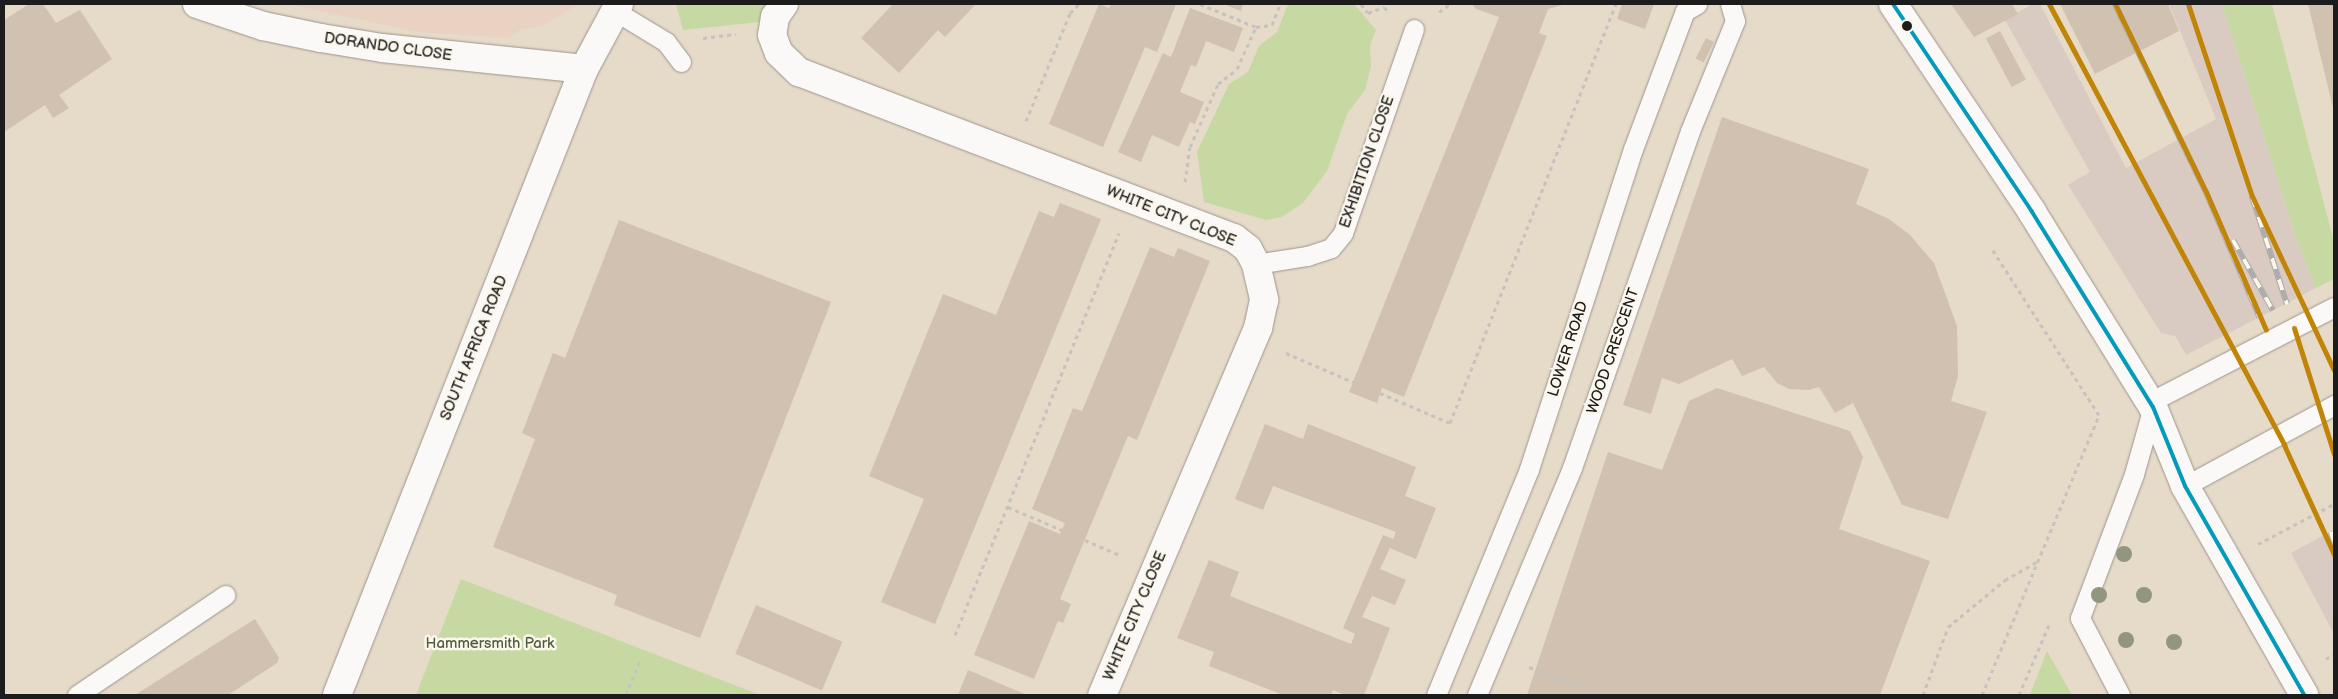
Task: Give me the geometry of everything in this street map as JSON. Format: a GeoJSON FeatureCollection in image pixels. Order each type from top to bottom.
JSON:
{"type":"FeatureCollection","features":[{"type":"Feature","properties":{"kind":"street","name":"DORANDO CLOSE"},"geometry":{"type":"LineString","coordinates":[[197,4],[263,26],[329,39],[584,69]]}},
{"type":"Feature","properties":{"kind":"street"},"geometry":{"type":"LineString","coordinates":[[772,35],[775,17],[784,4]]}},
{"type":"Feature","properties":{"kind":"street"},"geometry":{"type":"LineString","coordinates":[[1893,4],[2032,212],[2151,404],[2185,486],[2304,695]]}},
{"type":"Feature","properties":{"kind":"street","name":"SOUTH AFRICA ROAD"},"geometry":{"type":"LineString","coordinates":[[337,695],[584,69],[617,7]]}},
{"type":"Feature","properties":{"kind":"street","name":"WHITE CITY CLOSE"},"geometry":{"type":"LineString","coordinates":[[772,35],[778,53],[800,72],[1234,238],[1248,249],[1256,264],[1264,300],[1254,339],[1102,695]]}},
{"type":"Feature","properties":{"kind":"lane","name":"LOWER ROAD"},"geometry":{"type":"LineString","coordinates":[[1436,695],[1529,469],[1633,149],[1685,11],[1697,4]]}},
{"type":"Feature","properties":{"kind":"lane","name":"WOOD CRESCENT"},"geometry":{"type":"LineString","coordinates":[[1477,695],[1572,468],[1690,131],[1735,21],[1730,4]]}},
{"type":"Feature","properties":{"kind":"lane"},"geometry":{"type":"LineString","coordinates":[[617,7],[666,42],[681,62]]}},
{"type":"Feature","properties":{"kind":"lane","name":"EXHIBITION CLOSE"},"geometry":{"type":"LineString","coordinates":[[1256,264],[1307,256],[1331,248],[1343,233],[1414,29]]}},
{"type":"Feature","properties":{"kind":"lane"},"geometry":{"type":"LineString","coordinates":[[2120,695],[2080,618],[2134,474],[2151,404],[2334,306]]}},
{"type":"Feature","properties":{"kind":"lane"},"geometry":{"type":"LineString","coordinates":[[2185,486],[2334,405]]}},
{"type":"Feature","properties":{"kind":"lane"},"geometry":{"type":"LineString","coordinates":[[76,695],[225,595]]}},
{"type":"Feature","properties":{"kind":"path"},"geometry":{"type":"LineString","coordinates":[[1013,153],[1070,14],[1079,4]]}},
{"type":"Feature","properties":{"kind":"path"},"geometry":{"type":"LineString","coordinates":[[1200,4],[1256,27],[1272,25],[1280,4]]}},
{"type":"Feature","properties":{"kind":"path"},"geometry":{"type":"LineString","coordinates":[[1380,393],[1450,423],[1616,4]]}},
{"type":"Feature","properties":{"kind":"path"},"geometry":{"type":"LineString","coordinates":[[1179,217],[1190,147],[1218,84],[1237,69],[1256,27]]}},
{"type":"Feature","properties":{"kind":"path"},"geometry":{"type":"LineString","coordinates":[[666,42],[734,34],[772,35]]}},
{"type":"Feature","properties":{"kind":"path"},"geometry":{"type":"LineString","coordinates":[[955,635],[1133,200]]}},
{"type":"Feature","properties":{"kind":"path"},"geometry":{"type":"LineString","coordinates":[[1982,695],[2099,415],[1992,248]]}},
{"type":"Feature","properties":{"kind":"path"},"geometry":{"type":"LineString","coordinates":[[1254,339],[1353,382]]}},
{"type":"Feature","properties":{"kind":"path"},"geometry":{"type":"LineString","coordinates":[[2255,546],[2334,504]]}},
{"type":"Feature","properties":{"kind":"path"},"geometry":{"type":"LineString","coordinates":[[1008,507],[1062,530]]}},
{"type":"Feature","properties":{"kind":"path"},"geometry":{"type":"LineString","coordinates":[[1923,695],[1948,627],[2005,580],[2040,560]]}},
{"type":"Feature","properties":{"kind":"path"},"geometry":{"type":"LineString","coordinates":[[2018,695],[2053,615]]}},
{"type":"Feature","properties":{"kind":"path"},"geometry":{"type":"LineString","coordinates":[[2323,660],[2334,654]]}},
{"type":"Feature","properties":{"kind":"path"},"geometry":{"type":"LineString","coordinates":[[626,695],[641,658]]}},
{"type":"Feature","properties":{"kind":"path"},"geometry":{"type":"LineString","coordinates":[[1529,667],[1602,695]]}},
{"type":"Feature","properties":{"kind":"shaded area"},"geometry":{"type":"Polygon","coordinates":[[[287,4],[579,4],[543,26],[521,29],[509,38],[418,32],[287,4]]]}},
{"type":"Feature","properties":{"kind":"shaded area"},"geometry":{"type":"Polygon","coordinates":[[[2032,4],[2040,4],[2126,168],[2216,119],[2169,4],[2222,4],[2296,238],[2316,288],[2186,355],[2175,336],[2161,333],[2068,185],[2090,172],[2005,20],[2032,4]]]}},
{"type":"Feature","properties":{"kind":"shaded area"},"geometry":{"type":"Polygon","coordinates":[[[2334,530],[2334,634],[2291,553],[2334,530]]]}},
{"type":"Feature","properties":{"kind":"green space"},"geometry":{"type":"Polygon","coordinates":[[[676,4],[766,4],[760,22],[683,30],[676,4]]]}},
{"type":"Feature","properties":{"kind":"green space"},"geometry":{"type":"Polygon","coordinates":[[[1288,4],[1354,4],[1376,30],[1370,45],[1371,66],[1365,90],[1347,114],[1327,171],[1303,203],[1282,217],[1266,220],[1204,202],[1197,152],[1229,84],[1248,72],[1259,46],[1277,32],[1288,4]]]}},
{"type":"Feature","properties":{"kind":"green space"},"geometry":{"type":"Polygon","coordinates":[[[2222,4],[2272,4],[2334,242],[2334,279],[2316,288],[2296,238],[2222,4]]]}},
{"type":"Feature","properties":{"kind":"green space","name":"Hammersmith Park"},"geometry":{"type":"Polygon","coordinates":[[[461,579],[760,695],[416,695],[461,579]]]}},
{"type":"Feature","properties":{"kind":"green space"},"geometry":{"type":"Polygon","coordinates":[[[2047,651],[2072,695],[2030,695],[2047,651]]]}},
{"type":"Feature","properties":{"kind":"building"},"geometry":{"type":"Polygon","coordinates":[[[29,4],[43,4],[56,23],[80,10],[112,59],[59,95],[69,108],[53,118],[45,105],[4,132],[4,20],[29,4]]]}},
{"type":"Feature","properties":{"kind":"building"},"geometry":{"type":"Polygon","coordinates":[[[893,4],[976,4],[945,37],[938,30],[899,73],[861,38],[893,4]]]}},
{"type":"Feature","properties":{"kind":"building"},"geometry":{"type":"Polygon","coordinates":[[[1099,4],[1109,8],[1111,4],[1176,4],[1157,52],[1145,47],[1103,147],[1049,124],[1099,4]]]}},
{"type":"Feature","properties":{"kind":"building"},"geometry":{"type":"Polygon","coordinates":[[[1223,4],[1243,4],[1241,11],[1223,4]]]}},
{"type":"Feature","properties":{"kind":"building"},"geometry":{"type":"Polygon","coordinates":[[[1472,4],[1566,4],[1548,9],[1539,33],[1547,36],[1404,397],[1382,388],[1377,403],[1349,392],[1499,17],[1476,9],[1472,4]]]}},
{"type":"Feature","properties":{"kind":"building"},"geometry":{"type":"Polygon","coordinates":[[[1622,4],[1654,4],[1645,29],[1617,19],[1622,4]]]}},
{"type":"Feature","properties":{"kind":"building"},"geometry":{"type":"Polygon","coordinates":[[[1951,4],[2012,4],[2018,14],[1974,37],[1951,4]]]}},
{"type":"Feature","properties":{"kind":"building"},"geometry":{"type":"Polygon","coordinates":[[[2060,4],[2168,4],[2179,31],[2095,74],[2060,4]]]}},
{"type":"Feature","properties":{"kind":"building"},"geometry":{"type":"Polygon","coordinates":[[[2308,4],[2334,4],[2334,112],[2308,4]]]}},
{"type":"Feature","properties":{"kind":"building"},"geometry":{"type":"Polygon","coordinates":[[[1190,8],[1243,28],[1234,52],[1206,41],[1196,67],[1191,65],[1180,92],[1204,102],[1195,124],[1190,122],[1179,147],[1152,135],[1141,162],[1118,152],[1163,53],[1171,57],[1190,8]]]}},
{"type":"Feature","properties":{"kind":"building"},"geometry":{"type":"Polygon","coordinates":[[[2000,31],[2026,80],[2012,87],[1986,39],[2000,31]]]}},
{"type":"Feature","properties":{"kind":"building"},"geometry":{"type":"Polygon","coordinates":[[[1706,38],[1714,42],[1704,63],[1696,58],[1706,38]]]}},
{"type":"Feature","properties":{"kind":"building"},"geometry":{"type":"Polygon","coordinates":[[[1722,117],[1869,169],[1856,204],[1889,219],[1910,235],[1934,263],[1957,326],[1958,376],[1951,401],[1987,412],[1948,519],[1902,505],[1853,403],[1835,413],[1819,387],[1809,390],[1789,389],[1777,383],[1764,367],[1742,376],[1732,359],[1679,384],[1662,378],[1651,414],[1623,405],[1722,117]]]}},
{"type":"Feature","properties":{"kind":"building"},"geometry":{"type":"Polygon","coordinates":[[[1060,203],[1101,219],[935,624],[881,602],[924,499],[869,476],[943,294],[996,315],[1039,211],[1054,217],[1060,203]]]}},
{"type":"Feature","properties":{"kind":"building"},"geometry":{"type":"Polygon","coordinates":[[[619,220],[831,302],[700,638],[614,605],[617,595],[493,547],[535,439],[522,433],[553,353],[565,358],[619,220]]]}},
{"type":"Feature","properties":{"kind":"building"},"geometry":{"type":"Polygon","coordinates":[[[1150,247],[1174,257],[1178,248],[1210,261],[1137,440],[1128,436],[1060,599],[1071,604],[1063,623],[1058,621],[1034,679],[974,655],[1029,521],[1060,534],[1065,523],[1032,509],[1073,408],[1082,411],[1150,247]]]}},
{"type":"Feature","properties":{"kind":"building"},"geometry":{"type":"Polygon","coordinates":[[[1717,388],[1850,431],[1863,457],[1839,529],[1930,561],[1880,695],[1527,695],[1608,452],[1662,470],[1689,401],[1717,388]]]}},
{"type":"Feature","properties":{"kind":"building"},"geometry":{"type":"Polygon","coordinates":[[[1265,424],[1303,439],[1308,424],[1416,467],[1405,496],[1436,508],[1416,559],[1390,548],[1380,569],[1406,580],[1395,605],[1372,596],[1362,617],[1390,628],[1364,695],[1345,695],[1333,690],[1331,695],[1283,695],[1209,666],[1214,652],[1177,638],[1209,560],[1239,572],[1230,596],[1351,644],[1355,634],[1343,628],[1383,535],[1393,539],[1396,532],[1273,486],[1263,510],[1235,499],[1265,424]]]}},
{"type":"Feature","properties":{"kind":"building"},"geometry":{"type":"Polygon","coordinates":[[[756,605],[843,642],[822,691],[735,654],[756,605]]]}},
{"type":"Feature","properties":{"kind":"building"},"geometry":{"type":"Polygon","coordinates":[[[255,619],[279,658],[277,663],[228,695],[135,695],[255,619]]]}},
{"type":"Feature","properties":{"kind":"building"},"geometry":{"type":"Polygon","coordinates":[[[968,670],[1027,695],[958,695],[968,670]]]}},
{"type":"Feature","properties":{"kind":"railway"},"geometry":{"type":"LineString","coordinates":[[2115,4],[2206,192],[2260,318]]}},
{"type":"Feature","properties":{"kind":"railway"},"geometry":{"type":"LineString","coordinates":[[2252,196],[2287,304]]}},
{"type":"Feature","properties":{"kind":"railway"},"geometry":{"type":"LineString","coordinates":[[2233,240],[2273,310]]}},
{"type":"Feature","properties":{"kind":"railway"},"geometry":{"type":"LineString","coordinates":[[2331,532],[2334,541]]}},
{"type":"Feature","properties":{"kind":"transit line"},"geometry":{"type":"LineString","coordinates":[[1893,4],[2032,212],[2153,407],[2185,486],[2304,695]]}},
{"type":"Feature","properties":{"kind":"transit line"},"geometry":{"type":"LineString","coordinates":[[2049,4],[2284,445],[2334,554]]}},
{"type":"Feature","properties":{"kind":"transit line"},"geometry":{"type":"LineString","coordinates":[[2115,4],[2206,192],[2266,330]]}},
{"type":"Feature","properties":{"kind":"transit line"},"geometry":{"type":"LineString","coordinates":[[2188,4],[2252,196],[2334,370]]}},
{"type":"Feature","properties":{"kind":"transit line"},"geometry":{"type":"LineString","coordinates":[[2294,328],[2334,454]]}}]}
